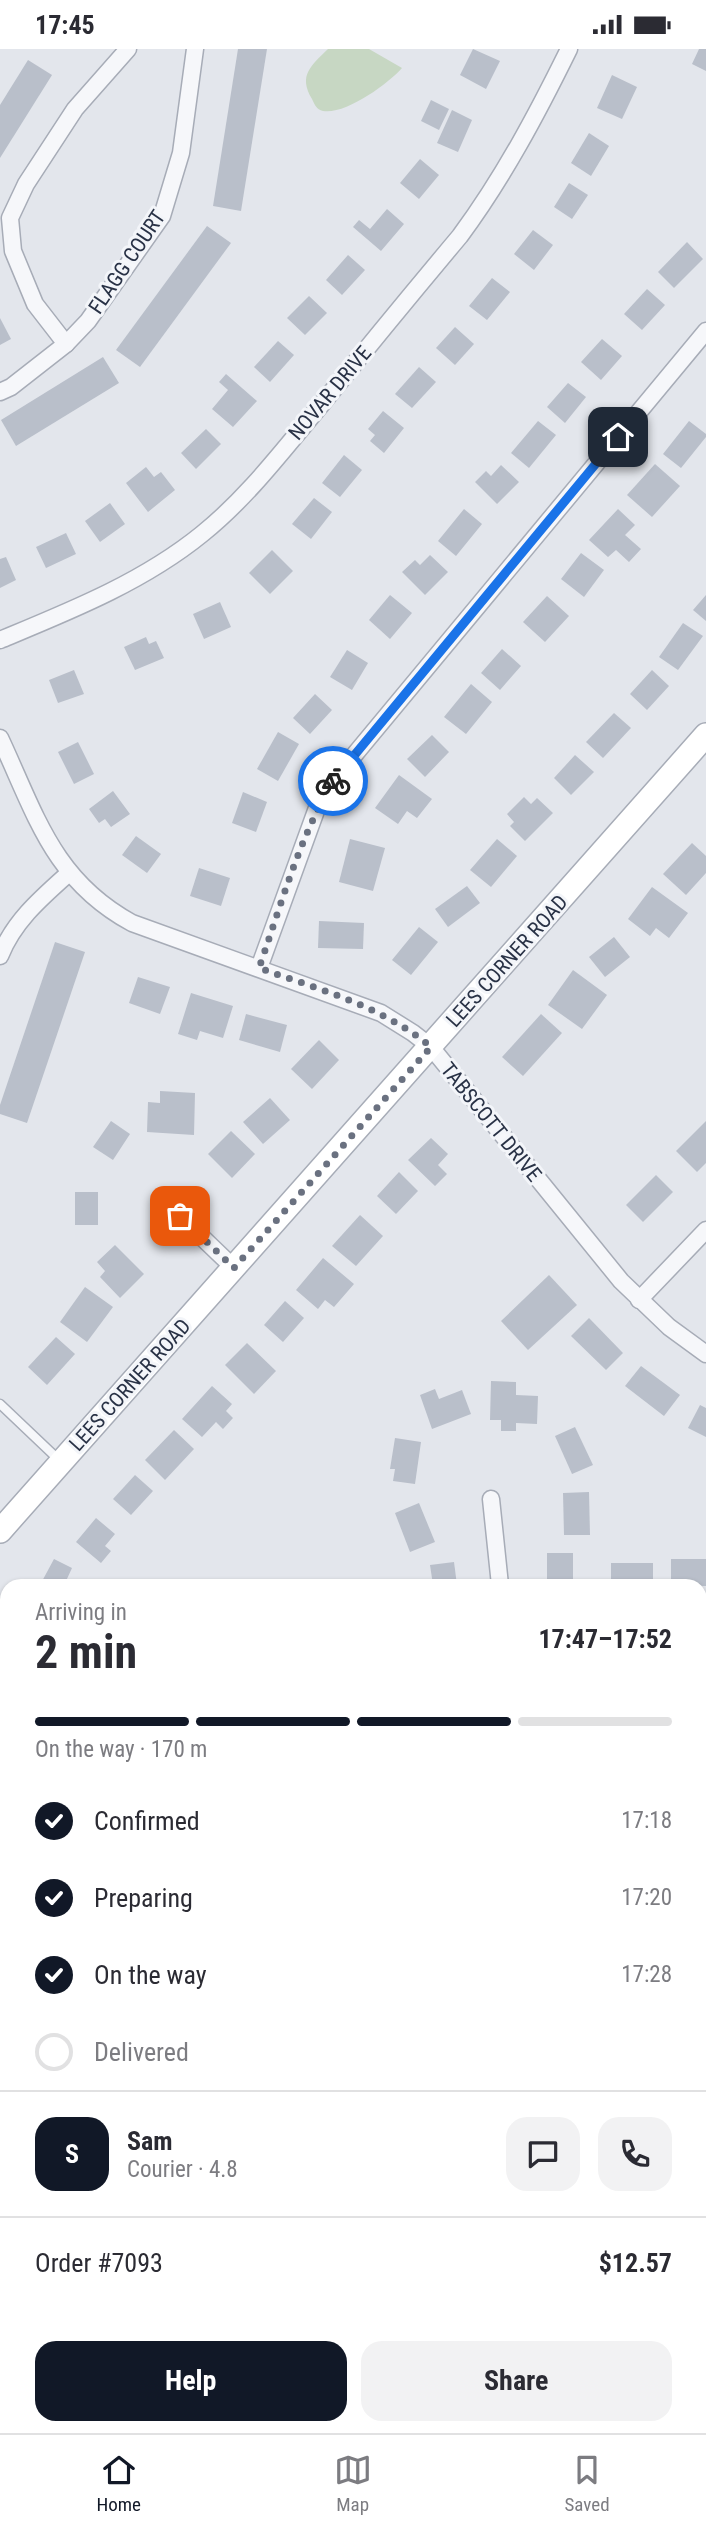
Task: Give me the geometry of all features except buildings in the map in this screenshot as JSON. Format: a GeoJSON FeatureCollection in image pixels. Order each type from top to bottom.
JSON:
{"type":"FeatureCollection","features":[{"type":"Feature","properties":{"kind":"street"},"geometry":{"type":"LineString","coordinates":[[66,344],[35,304],[13,251],[10,218],[26,184],[75,109],[128,49]]}},
{"type":"Feature","properties":{"kind":"street","name":"FLAGG COURT"},"geometry":{"type":"LineString","coordinates":[[0,393],[66,344],[88,321],[162,216],[181,153],[195,49]]}},
{"type":"Feature","properties":{"kind":"street","name":"NOVAR DRIVE"},"geometry":{"type":"LineString","coordinates":[[0,640],[126,583],[159,565],[230,509],[275,461],[488,199],[509,165],[569,49]]}},
{"type":"Feature","properties":{"kind":"street"},"geometry":{"type":"LineString","coordinates":[[259,968],[312,820],[335,777],[706,331]]}},
{"type":"Feature","properties":{"kind":"street","name":"LEES CORNER ROAD"},"geometry":{"type":"LineString","coordinates":[[0,1531],[706,735]]}},
{"type":"Feature","properties":{"kind":"street","name":"TABSCOTT DRIVE"},"geometry":{"type":"LineString","coordinates":[[0,738],[44,833],[69,873],[104,906],[132,923],[381,1013],[413,1033],[431,1047],[621,1281],[669,1327],[706,1354]]}},
{"type":"Feature","properties":{"kind":"street"},"geometry":{"type":"LineString","coordinates":[[0,956],[14,928],[31,907],[69,873]]}},
{"type":"Feature","properties":{"kind":"street"},"geometry":{"type":"LineString","coordinates":[[163,1200],[234,1268]]}},
{"type":"Feature","properties":{"kind":"street"},"geometry":{"type":"LineString","coordinates":[[639,1300],[706,1230]]}},
{"type":"Feature","properties":{"kind":"street"},"geometry":{"type":"LineString","coordinates":[[491,1499],[499,1579]]}},
{"type":"Feature","properties":{"kind":"lane"},"geometry":{"type":"LineString","coordinates":[[0,1403],[61,1462]]}},
{"type":"Feature","properties":{"kind":"green space"},"geometry":{"type":"Polygon","coordinates":[[[328,49],[369,49],[402,68],[377,90],[354,103],[332,111],[323,111],[317,108],[308,91],[306,77],[308,71],[328,49]]]}},
{"type":"Feature","properties":{"kind":"way so far"},"geometry":{"type":"LineString","coordinates":[[180,1216],[234,1268],[431,1047],[381,1013],[259,968],[297,857],[317,808],[333,781]]}},
{"type":"Feature","properties":{"kind":"route"},"geometry":{"type":"LineString","coordinates":[[333,781],[618,437]]}}]}
